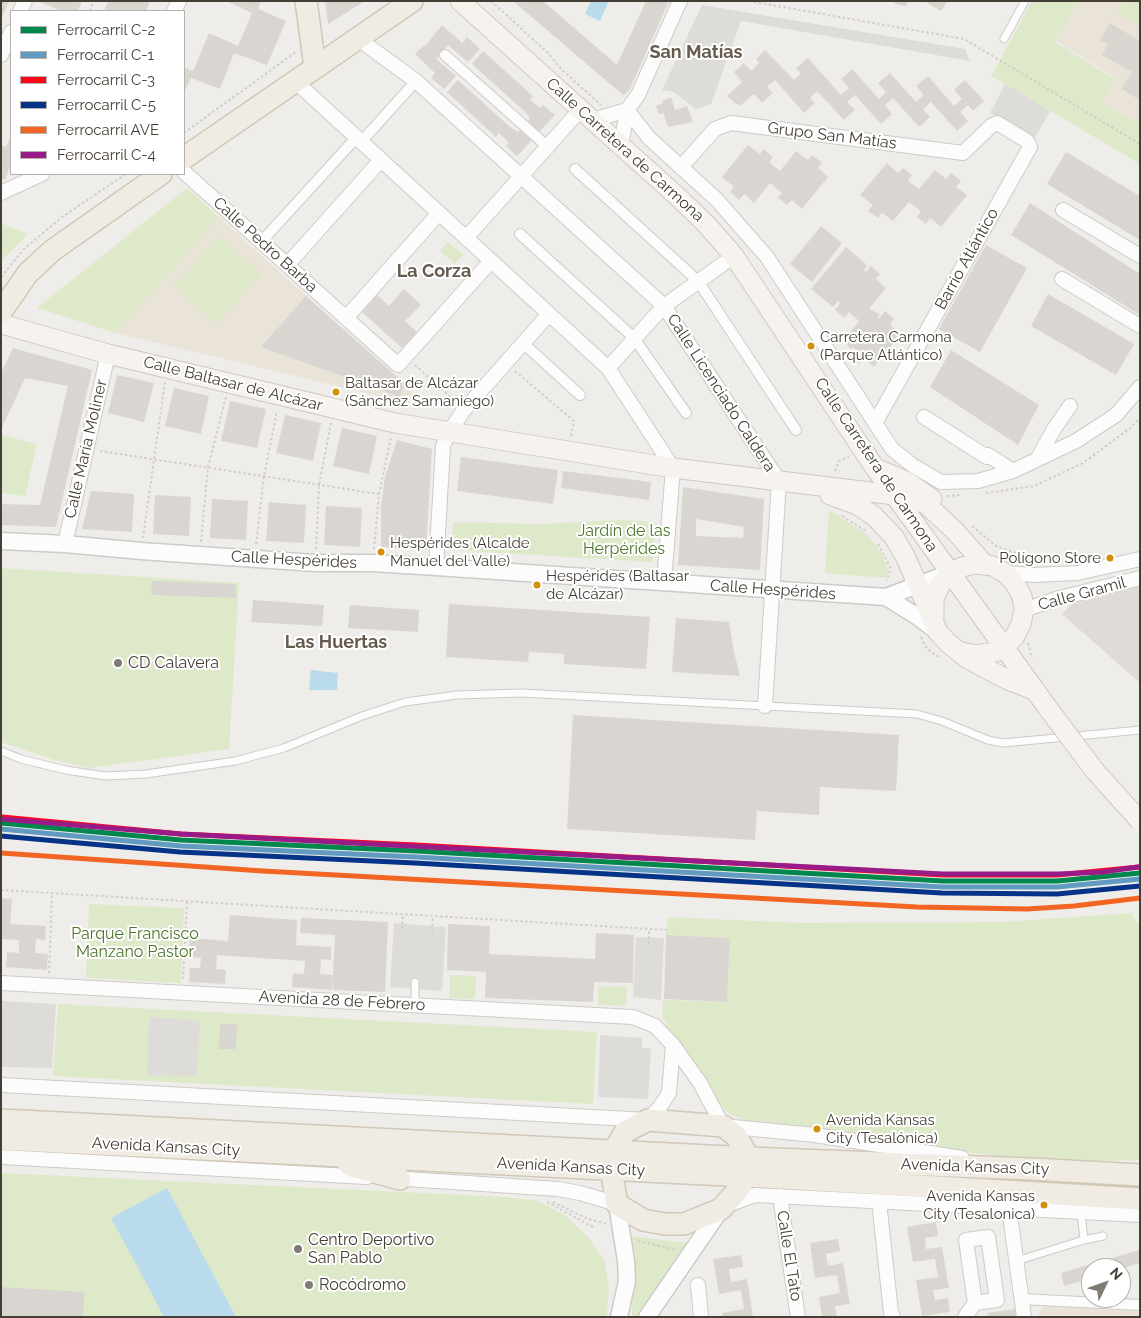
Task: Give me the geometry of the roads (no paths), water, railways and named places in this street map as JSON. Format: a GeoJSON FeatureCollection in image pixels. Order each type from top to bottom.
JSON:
{"type":"FeatureCollection","features":[{"type":"Feature","properties":{"kind":"main road"},"geometry":{"type":"LineString","coordinates":[[306,1],[315,67]]}},
{"type":"Feature","properties":{"kind":"main road"},"geometry":{"type":"LineString","coordinates":[[185,157],[412,1]]}},
{"type":"Feature","properties":{"kind":"main road","name":"Calle Carretera de Carmona"},"geometry":{"type":"LineString","coordinates":[[460,1],[593,113],[621,146],[707,225],[734,256],[875,468],[930,546],[1095,771],[1140,821]]}},
{"type":"Feature","properties":{"kind":"main road"},"geometry":{"type":"LineString","coordinates":[[1,312],[28,274],[53,250],[160,175]]}},
{"type":"Feature","properties":{"kind":"main road","name":"Calle Baltasar de Alcázar"},"geometry":{"type":"LineString","coordinates":[[1,324],[108,354],[395,423],[673,468],[798,484]]}},
{"type":"Feature","properties":{"kind":"main road"},"geometry":{"type":"LineString","coordinates":[[875,468],[939,497],[963,528],[985,565]]}},
{"type":"Feature","properties":{"kind":"main road"},"geometry":{"type":"LineString","coordinates":[[798,484],[911,497],[919,500],[963,528]]}},
{"type":"Feature","properties":{"kind":"main road"},"geometry":{"type":"LineString","coordinates":[[798,484],[855,504],[874,516],[894,537],[906,558],[925,583],[938,632]]}},
{"type":"Feature","properties":{"kind":"main road"},"geometry":{"type":"LineString","coordinates":[[966,566],[993,566],[1005,573],[1019,589],[1024,610],[1019,652],[1034,688],[1008,680],[968,659],[948,644],[938,632],[933,616],[934,599],[940,585],[950,573],[966,566]]}},
{"type":"Feature","properties":{"kind":"main road"},"geometry":{"type":"LineString","coordinates":[[956,650],[976,655],[986,655],[1004,648],[1022,636]]}},
{"type":"Feature","properties":{"kind":"main road","name":"Avenida Kansas City"},"geometry":{"type":"LineString","coordinates":[[1,1120],[612,1160],[748,1167],[1140,1199]]}},
{"type":"Feature","properties":{"kind":"main road"},"geometry":{"type":"LineString","coordinates":[[648,1120],[723,1126],[736,1136],[748,1167],[736,1192],[721,1209],[684,1224],[665,1224],[643,1220],[618,1204],[612,1160],[625,1132],[648,1120]]}},
{"type":"Feature","properties":{"kind":"main road","name":"Avenida Kansas City"},"geometry":{"type":"LineString","coordinates":[[1,1139],[310,1154],[612,1160]]}},
{"type":"Feature","properties":{"kind":"main road"},"geometry":{"type":"LineString","coordinates":[[310,1154],[400,1179]]}},
{"type":"Feature","properties":{"kind":"main road","name":"Avenida Kansas City"},"geometry":{"type":"LineString","coordinates":[[748,1167],[1032,1168],[1140,1175]]}},
{"type":"Feature","properties":{"kind":"street"},"geometry":{"type":"LineString","coordinates":[[621,146],[627,110],[638,96],[680,1]]}},
{"type":"Feature","properties":{"kind":"street"},"geometry":{"type":"LineString","coordinates":[[1,55],[10,34]]}},
{"type":"Feature","properties":{"kind":"street","name":"Calle Licenciado Caldera"},"geometry":{"type":"LineString","coordinates":[[357,38],[416,81],[664,306],[779,481]]}},
{"type":"Feature","properties":{"kind":"street"},"geometry":{"type":"LineString","coordinates":[[445,55],[548,147]]}},
{"type":"Feature","properties":{"kind":"street"},"geometry":{"type":"LineString","coordinates":[[295,81],[608,368],[673,468],[664,582]]}},
{"type":"Feature","properties":{"kind":"street"},"geometry":{"type":"LineString","coordinates":[[261,242],[416,81]]}},
{"type":"Feature","properties":{"kind":"street"},"geometry":{"type":"LineString","coordinates":[[466,238],[548,147],[593,113],[627,110]]}},
{"type":"Feature","properties":{"kind":"street"},"geometry":{"type":"LineString","coordinates":[[627,110],[649,138],[718,200],[767,257],[892,449],[912,465],[941,482],[978,481],[1013,471],[1076,441],[1116,415],[1140,387]]}},
{"type":"Feature","properties":{"kind":"street","name":"Grupo San Matías"},"geometry":{"type":"LineString","coordinates":[[681,167],[715,129],[731,123],[962,153],[991,126],[997,123],[1027,141],[1030,147]]}},
{"type":"Feature","properties":{"kind":"street","name":"Barrio Atlántico"},"geometry":{"type":"LineString","coordinates":[[875,423],[1030,147]]}},
{"type":"Feature","properties":{"kind":"street"},"geometry":{"type":"LineString","coordinates":[[287,265],[381,160]]}},
{"type":"Feature","properties":{"kind":"street"},"geometry":{"type":"LineString","coordinates":[[575,169],[698,281],[796,430]]}},
{"type":"Feature","properties":{"kind":"street","name":"Calle Pedro Barba"},"geometry":{"type":"LineString","coordinates":[[185,173],[398,365],[491,261]]}},
{"type":"Feature","properties":{"kind":"street"},"geometry":{"type":"LineString","coordinates":[[1,193],[40,175]]}},
{"type":"Feature","properties":{"kind":"street"},"geometry":{"type":"LineString","coordinates":[[1063,210],[1140,256]]}},
{"type":"Feature","properties":{"kind":"street"},"geometry":{"type":"LineString","coordinates":[[346,318],[439,213]]}},
{"type":"Feature","properties":{"kind":"street"},"geometry":{"type":"LineString","coordinates":[[520,234],[634,338],[686,413]]}},
{"type":"Feature","properties":{"kind":"street"},"geometry":{"type":"LineString","coordinates":[[608,368],[664,306],[734,256]]}},
{"type":"Feature","properties":{"kind":"street"},"geometry":{"type":"LineString","coordinates":[[1062,279],[1140,326]]}},
{"type":"Feature","properties":{"kind":"street"},"geometry":{"type":"LineString","coordinates":[[436,567],[443,446],[449,432],[464,410],[549,314]]}},
{"type":"Feature","properties":{"kind":"street"},"geometry":{"type":"LineString","coordinates":[[523,343],[580,395]]}},
{"type":"Feature","properties":{"kind":"street","name":"Calle María Moliner"},"geometry":{"type":"LineString","coordinates":[[65,544],[108,354]]}},
{"type":"Feature","properties":{"kind":"street"},"geometry":{"type":"LineString","coordinates":[[1038,458],[1054,429],[1070,406]]}},
{"type":"Feature","properties":{"kind":"street"},"geometry":{"type":"LineString","coordinates":[[924,417],[987,457],[988,455],[1013,471]]}},
{"type":"Feature","properties":{"kind":"street"},"geometry":{"type":"LineString","coordinates":[[765,706],[779,481]]}},
{"type":"Feature","properties":{"kind":"street"},"geometry":{"type":"LineString","coordinates":[[939,497],[941,482]]}},
{"type":"Feature","properties":{"kind":"street","name":"Calle Hespérides"},"geometry":{"type":"LineString","coordinates":[[1,541],[315,563],[372,563],[772,589],[886,589]]}},
{"type":"Feature","properties":{"kind":"street"},"geometry":{"type":"LineString","coordinates":[[930,546],[925,583],[934,599]]}},
{"type":"Feature","properties":{"kind":"street"},"geometry":{"type":"LineString","coordinates":[[886,589],[902,586],[906,580],[906,558]]}},
{"type":"Feature","properties":{"kind":"street","name":"Calle Gramil"},"geometry":{"type":"LineString","coordinates":[[1005,573],[1027,575],[1077,573],[1140,559]]}},
{"type":"Feature","properties":{"kind":"street"},"geometry":{"type":"LineString","coordinates":[[886,589],[925,583],[950,573]]}},
{"type":"Feature","properties":{"kind":"street","name":"Calle Gramil"},"geometry":{"type":"LineString","coordinates":[[1024,610],[1056,599],[1140,578]]}},
{"type":"Feature","properties":{"kind":"street"},"geometry":{"type":"LineString","coordinates":[[886,589],[938,632]]}},
{"type":"Feature","properties":{"kind":"street","name":"Avenida 28 de Febrero"},"geometry":{"type":"LineString","coordinates":[[1,983],[633,1017],[655,1026],[674,1045],[700,1084],[723,1126]]}},
{"type":"Feature","properties":{"kind":"street"},"geometry":{"type":"LineString","coordinates":[[1,1085],[648,1120],[660,1107],[668,1093],[674,1045]]}},
{"type":"Feature","properties":{"kind":"street"},"geometry":{"type":"LineString","coordinates":[[723,1126],[816,1135],[1032,1168]]}},
{"type":"Feature","properties":{"kind":"street","name":"Avenida Kansas City"},"geometry":{"type":"LineString","coordinates":[[1,1157],[558,1189],[618,1204]]}},
{"type":"Feature","properties":{"kind":"street"},"geometry":{"type":"LineString","coordinates":[[647,1317],[721,1209],[755,1195],[1140,1215]]}},
{"type":"Feature","properties":{"kind":"street","name":"Calle El Tato"},"geometry":{"type":"LineString","coordinates":[[780,1196],[798,1317]]}},
{"type":"Feature","properties":{"kind":"street"},"geometry":{"type":"LineString","coordinates":[[879,1201],[891,1313],[893,1317]]}},
{"type":"Feature","properties":{"kind":"street"},"geometry":{"type":"LineString","coordinates":[[618,1204],[627,1281],[620,1317]]}},
{"type":"Feature","properties":{"kind":"street"},"geometry":{"type":"LineString","coordinates":[[1009,1208],[1024,1317]]}},
{"type":"Feature","properties":{"kind":"street"},"geometry":{"type":"LineString","coordinates":[[975,1303],[966,1240],[988,1237],[997,1300]]}},
{"type":"Feature","properties":{"kind":"street"},"geometry":{"type":"LineString","coordinates":[[698,1286],[701,1317]]}},
{"type":"Feature","properties":{"kind":"street"},"geometry":{"type":"LineString","coordinates":[[964,1317],[975,1303],[997,1300],[1021,1299],[1140,1305]]}},
{"type":"Feature","properties":{"kind":"lane"},"geometry":{"type":"LineString","coordinates":[[1004,39],[1025,1]]}},
{"type":"Feature","properties":{"kind":"lane"},"geometry":{"type":"LineString","coordinates":[[1,751],[21,759],[66,770],[105,776],[146,774],[235,761],[284,748],[362,716],[406,702],[457,695],[522,693],[917,714],[942,721],[988,740],[1003,743],[1140,730]]}},
{"type":"Feature","properties":{"kind":"lane"},"geometry":{"type":"LineString","coordinates":[[414,1005],[415,982]]}},
{"type":"Feature","properties":{"kind":"lane"},"geometry":{"type":"LineString","coordinates":[[1081,1212],[1084,1240]]}},
{"type":"Feature","properties":{"kind":"lane"},"geometry":{"type":"LineString","coordinates":[[1016,1261],[1103,1236]]}},
{"type":"Feature","properties":{"kind":"water"},"geometry":{"type":"Polygon","coordinates":[[[591,1],[609,1],[600,21],[585,14],[591,1]]]}},
{"type":"Feature","properties":{"kind":"water"},"geometry":{"type":"Polygon","coordinates":[[[311,670],[338,673],[337,690],[309,690],[311,670]]]}},
{"type":"Feature","properties":{"kind":"water"},"geometry":{"type":"Polygon","coordinates":[[[167,1188],[236,1317],[164,1317],[111,1218],[167,1188]]]}},
{"type":"Feature","properties":{"kind":"rail line","name":"C-3"},"geometry":{"type":"LineString","coordinates":[[2,817],[181,834],[416,845],[943,875],[1057,875],[1139,867]]}},
{"type":"Feature","properties":{"kind":"rail line","name":"C-4"},"geometry":{"type":"LineString","coordinates":[[2,819],[181,834],[943,874],[1059,874],[1103,872],[1138,867]]}},
{"type":"Feature","properties":{"kind":"rail line","name":"C-2"},"geometry":{"type":"LineString","coordinates":[[1,823],[181,840],[416,851],[943,881],[1057,881],[1140,873]]}},
{"type":"Feature","properties":{"kind":"rail line","name":"C-1"},"geometry":{"type":"LineString","coordinates":[[1,829],[181,846],[416,857],[943,887],[1057,887],[1140,879]]}},
{"type":"Feature","properties":{"kind":"rail line","name":"C-5"},"geometry":{"type":"LineString","coordinates":[[1,836],[180,852],[415,863],[942,893],[1057,894],[1140,886]]}},
{"type":"Feature","properties":{"kind":"rail line","name":"AVE"},"geometry":{"type":"LineString","coordinates":[[1,853],[263,871],[917,907],[1027,909],[1074,906],[1140,898]]}},
{"type":"Feature","properties":{"kind":"place","name":"Carretera Carmona (Parque Atlántico)"},"geometry":{"type":"Point","coordinates":[811,346]}},
{"type":"Feature","properties":{"kind":"place","name":"Baltasar de Alcázar (Sánchez Samaniego)"},"geometry":{"type":"Point","coordinates":[336,392]}},
{"type":"Feature","properties":{"kind":"place","name":"Hespérides (Alcalde Manuel del Valle)"},"geometry":{"type":"Point","coordinates":[381,552]}},
{"type":"Feature","properties":{"kind":"place","name":"Polígono Store"},"geometry":{"type":"Point","coordinates":[1110,558]}},
{"type":"Feature","properties":{"kind":"place","name":"Hespérides (Baltasar de Alcázar)"},"geometry":{"type":"Point","coordinates":[537,585]}},
{"type":"Feature","properties":{"kind":"place","name":"CD Calavera"},"geometry":{"type":"Point","coordinates":[118,663]}},
{"type":"Feature","properties":{"kind":"place","name":"Avenida Kansas City (Tesalónica)"},"geometry":{"type":"Point","coordinates":[817,1129]}},
{"type":"Feature","properties":{"kind":"place","name":"Avenida Kansas City (Tesalonica)"},"geometry":{"type":"Point","coordinates":[1044,1205]}},
{"type":"Feature","properties":{"kind":"place","name":"Centro Deportivo San Pablo"},"geometry":{"type":"Point","coordinates":[298,1249]}},
{"type":"Feature","properties":{"kind":"place","name":"Rocódromo"},"geometry":{"type":"Point","coordinates":[309,1285]}},
{"type":"Feature","properties":{"kind":"district","name":"San Matías"},"geometry":{"type":"Point","coordinates":[696,53]}},
{"type":"Feature","properties":{"kind":"district","name":"La Corza"},"geometry":{"type":"Point","coordinates":[434,272]}},
{"type":"Feature","properties":{"kind":"district","name":"Las Huertas"},"geometry":{"type":"Point","coordinates":[336,643]}},
{"type":"Feature","properties":{"kind":"park label","name":"Jardín de las Herpérides"},"geometry":{"type":"Point","coordinates":[624,540]}},
{"type":"Feature","properties":{"kind":"park label","name":"Parque Francisco Manzano Pastor"},"geometry":{"type":"Point","coordinates":[135,943]}}]}
